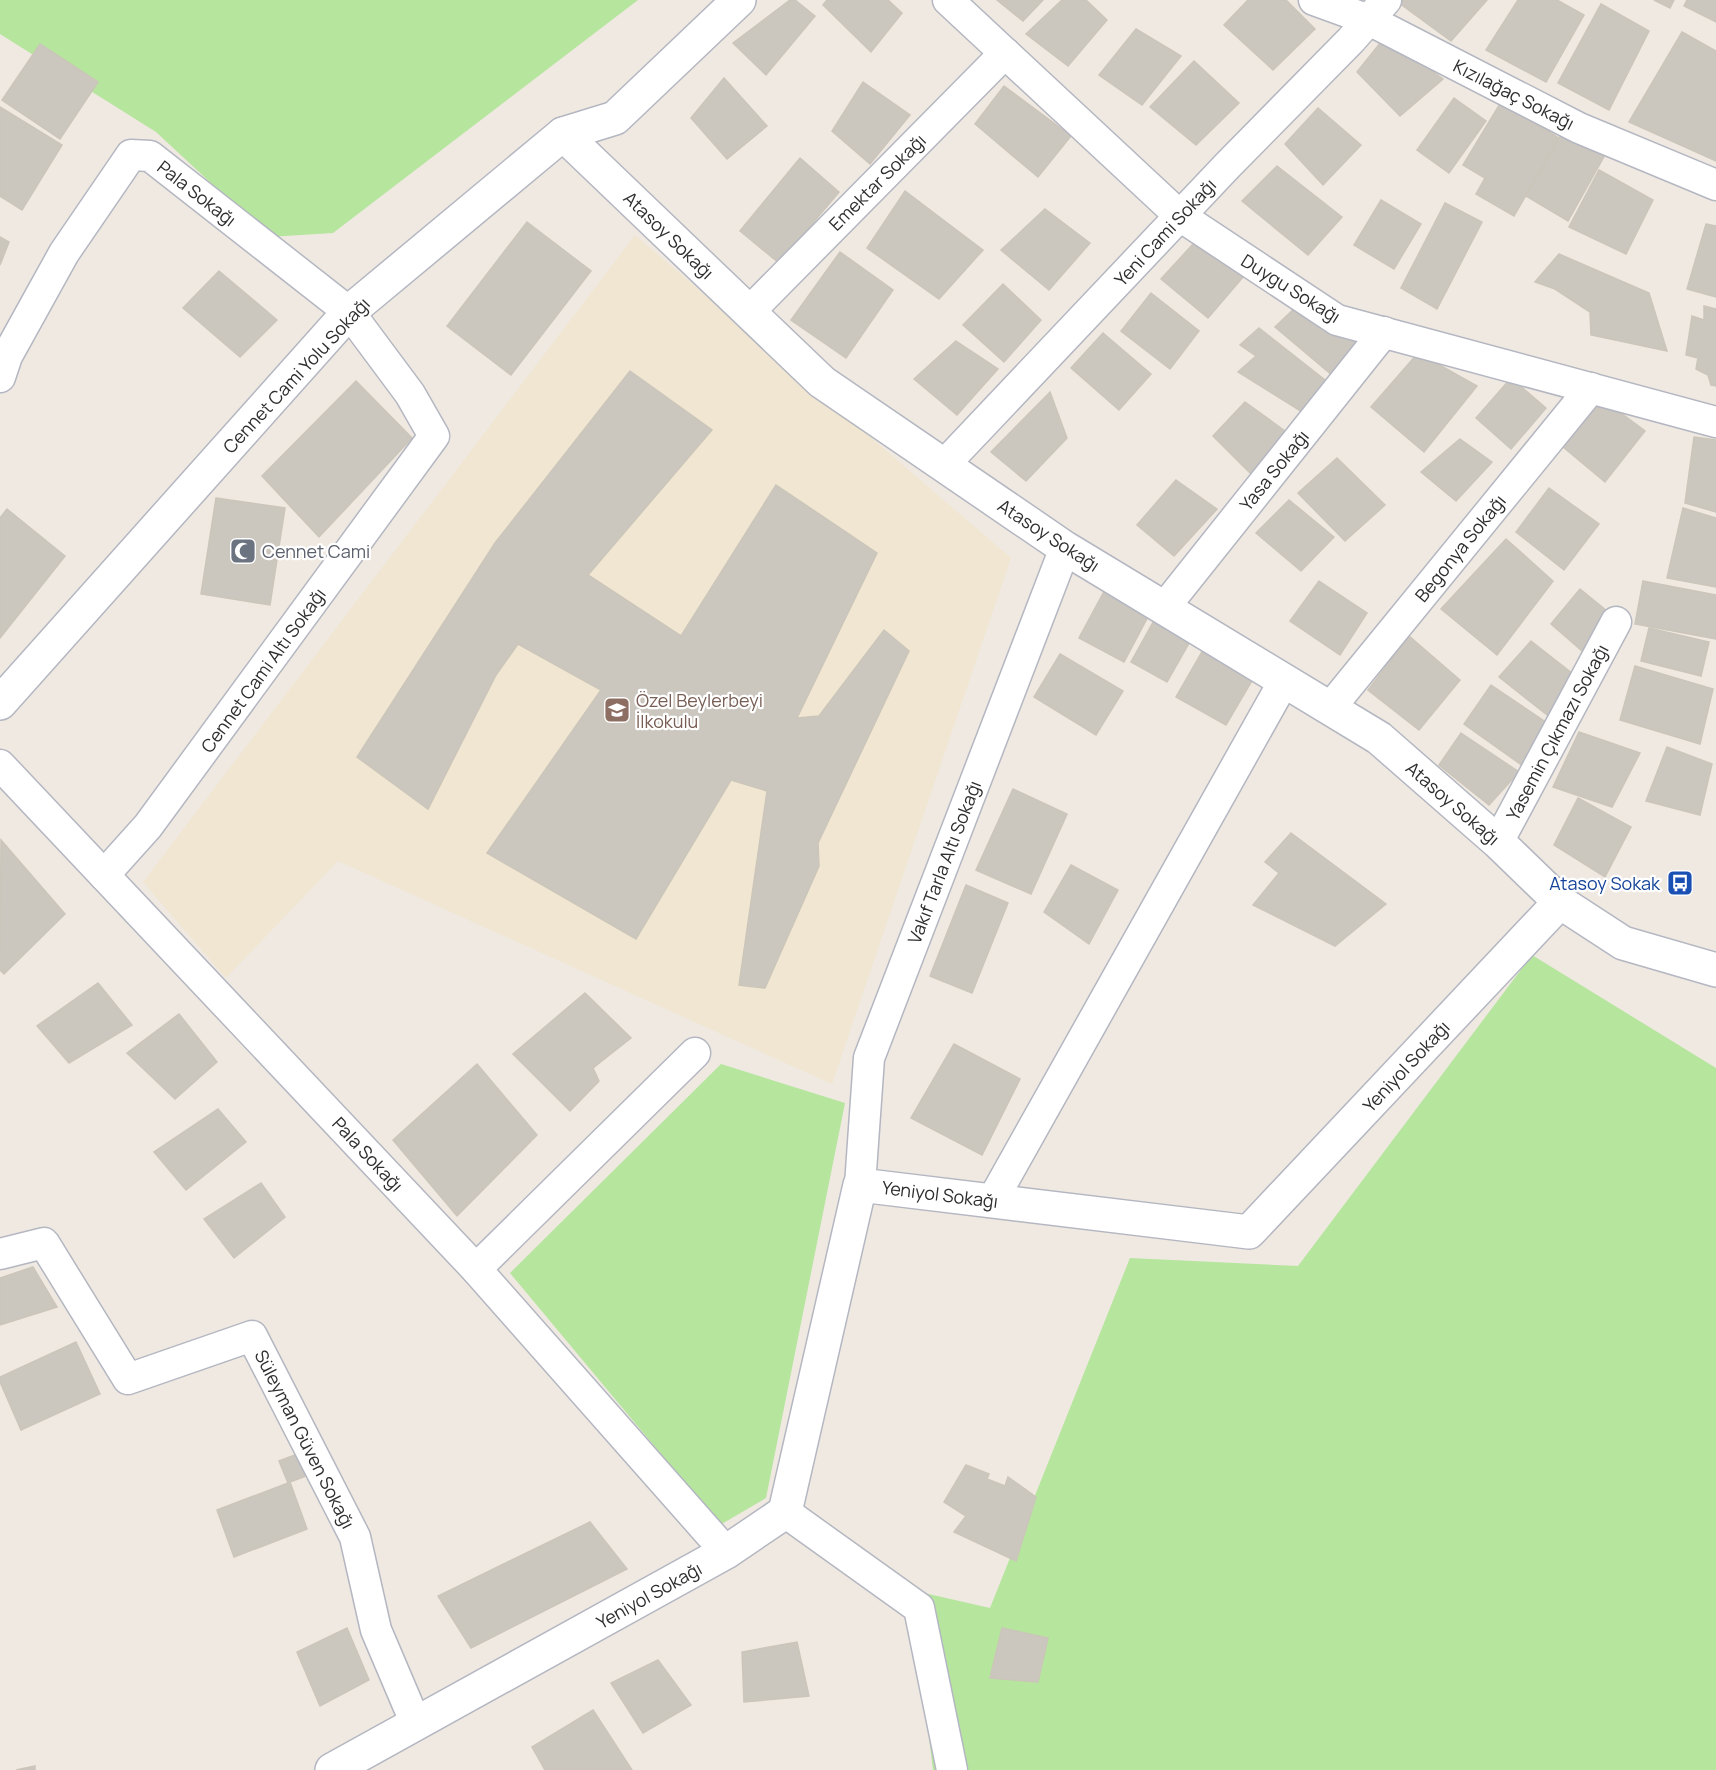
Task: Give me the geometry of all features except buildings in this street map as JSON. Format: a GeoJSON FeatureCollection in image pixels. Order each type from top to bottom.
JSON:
{"type":"FeatureCollection","features":[{"type":"Feature","properties":{"kind":"street","name":"Cennet Cami Yolu Sokağı"},"geometry":{"type":"LineString","coordinates":[[0,703],[349,312],[563,134],[615,118],[739,0]]}},
{"type":"Feature","properties":{"kind":"street","name":"Duygu Sokağı"},"geometry":{"type":"LineString","coordinates":[[948,0],[1180,216],[1337,320],[1716,422]]}},
{"type":"Feature","properties":{"kind":"street","name":"Kızılağaç Sokağı"},"geometry":{"type":"LineString","coordinates":[[1314,0],[1377,10],[1579,128],[1716,185]]}},
{"type":"Feature","properties":{"kind":"street","name":"Yeni Cami Sokağı"},"geometry":{"type":"LineString","coordinates":[[944,465],[1377,10]]}},
{"type":"Feature","properties":{"kind":"street","name":"Emektar Sokağı"},"geometry":{"type":"LineString","coordinates":[[749,312],[1005,53]]}},
{"type":"Feature","properties":{"kind":"street","name":"Atasoy Sokağı"},"geometry":{"type":"LineString","coordinates":[[563,134],[822,382],[1065,548],[1379,738],[1498,842],[1560,902]]}},
{"type":"Feature","properties":{"kind":"street","name":"Pala Sokağı"},"geometry":{"type":"LineString","coordinates":[[0,377],[7,356],[64,253],[131,155],[150,156],[349,312]]}},
{"type":"Feature","properties":{"kind":"street","name":"Cennet Cami Altı Sokağı"},"geometry":{"type":"LineString","coordinates":[[104,875],[148,826],[434,436],[410,394],[349,312]]}},
{"type":"Feature","properties":{"kind":"street","name":"Yasa Sokağı"},"geometry":{"type":"LineString","coordinates":[[1164,608],[1384,332]]}},
{"type":"Feature","properties":{"kind":"street","name":"Begonya Sokağı"},"geometry":{"type":"LineString","coordinates":[[1330,708],[1591,388]]}},
{"type":"Feature","properties":{"kind":"street","name":"Vakıf Tarla Altı Sokağı"},"geometry":{"type":"LineString","coordinates":[[860,1185],[869,1058],[1065,548]]}},
{"type":"Feature","properties":{"kind":"street","name":"Yasemin Çıkmazı Sokağı"},"geometry":{"type":"LineString","coordinates":[[1498,842],[1616,622]]}},
{"type":"Feature","properties":{"kind":"street"},"geometry":{"type":"LineString","coordinates":[[992,1201],[1284,681]]}},
{"type":"Feature","properties":{"kind":"street","name":"Pala Sokağı"},"geometry":{"type":"LineString","coordinates":[[0,765],[476,1269],[726,1552]]}},
{"type":"Feature","properties":{"kind":"street","name":"Yeniyol Sokağı"},"geometry":{"type":"LineString","coordinates":[[332,1770],[726,1552],[785,1512],[860,1185],[1249,1232],[1560,902]]}},
{"type":"Feature","properties":{"kind":"street"},"geometry":{"type":"LineString","coordinates":[[1560,902],[1623,943],[1716,970]]}},
{"type":"Feature","properties":{"kind":"street"},"geometry":{"type":"LineString","coordinates":[[476,1269],[695,1053]]}},
{"type":"Feature","properties":{"kind":"street","name":"Süleyman Güven Sokağı"},"geometry":{"type":"LineString","coordinates":[[0,1254],[44,1243],[128,1379],[252,1336],[355,1537],[376,1630],[416,1724]]}},
{"type":"Feature","properties":{"kind":"street"},"geometry":{"type":"LineString","coordinates":[[785,1512],[919,1608],[952,1770]]}},
{"type":"Feature","properties":{"kind":"shaded area","name":"Özel Beylerbeyi İlkokulu"},"geometry":{"type":"Polygon","coordinates":[[[635,235],[1011,558],[832,1084],[338,861],[226,978],[143,882],[635,235]]]}},
{"type":"Feature","properties":{"kind":"green space"},"geometry":{"type":"Polygon","coordinates":[[[0,0],[638,0],[333,233],[269,237],[156,132],[0,34],[0,0]]]}},
{"type":"Feature","properties":{"kind":"green space"},"geometry":{"type":"Polygon","coordinates":[[[1532,955],[1716,1068],[1716,1770],[933,1770],[911,1590],[990,1608],[1130,1258],[1298,1266],[1532,955]]]}},
{"type":"Feature","properties":{"kind":"green space"},"geometry":{"type":"Polygon","coordinates":[[[721,1064],[845,1103],[766,1498],[720,1525],[510,1273],[721,1064]]]}},
{"type":"Feature","properties":{"kind":"place","name":"Cennet Cami"},"geometry":{"type":"Point","coordinates":[243,551]}},
{"type":"Feature","properties":{"kind":"place","name":"Özel Beylerbeyi İlkokulu"},"geometry":{"type":"Point","coordinates":[617,710]}},
{"type":"Feature","properties":{"kind":"place","name":"Atasoy Sokak"},"geometry":{"type":"Point","coordinates":[1680,883]}}]}
